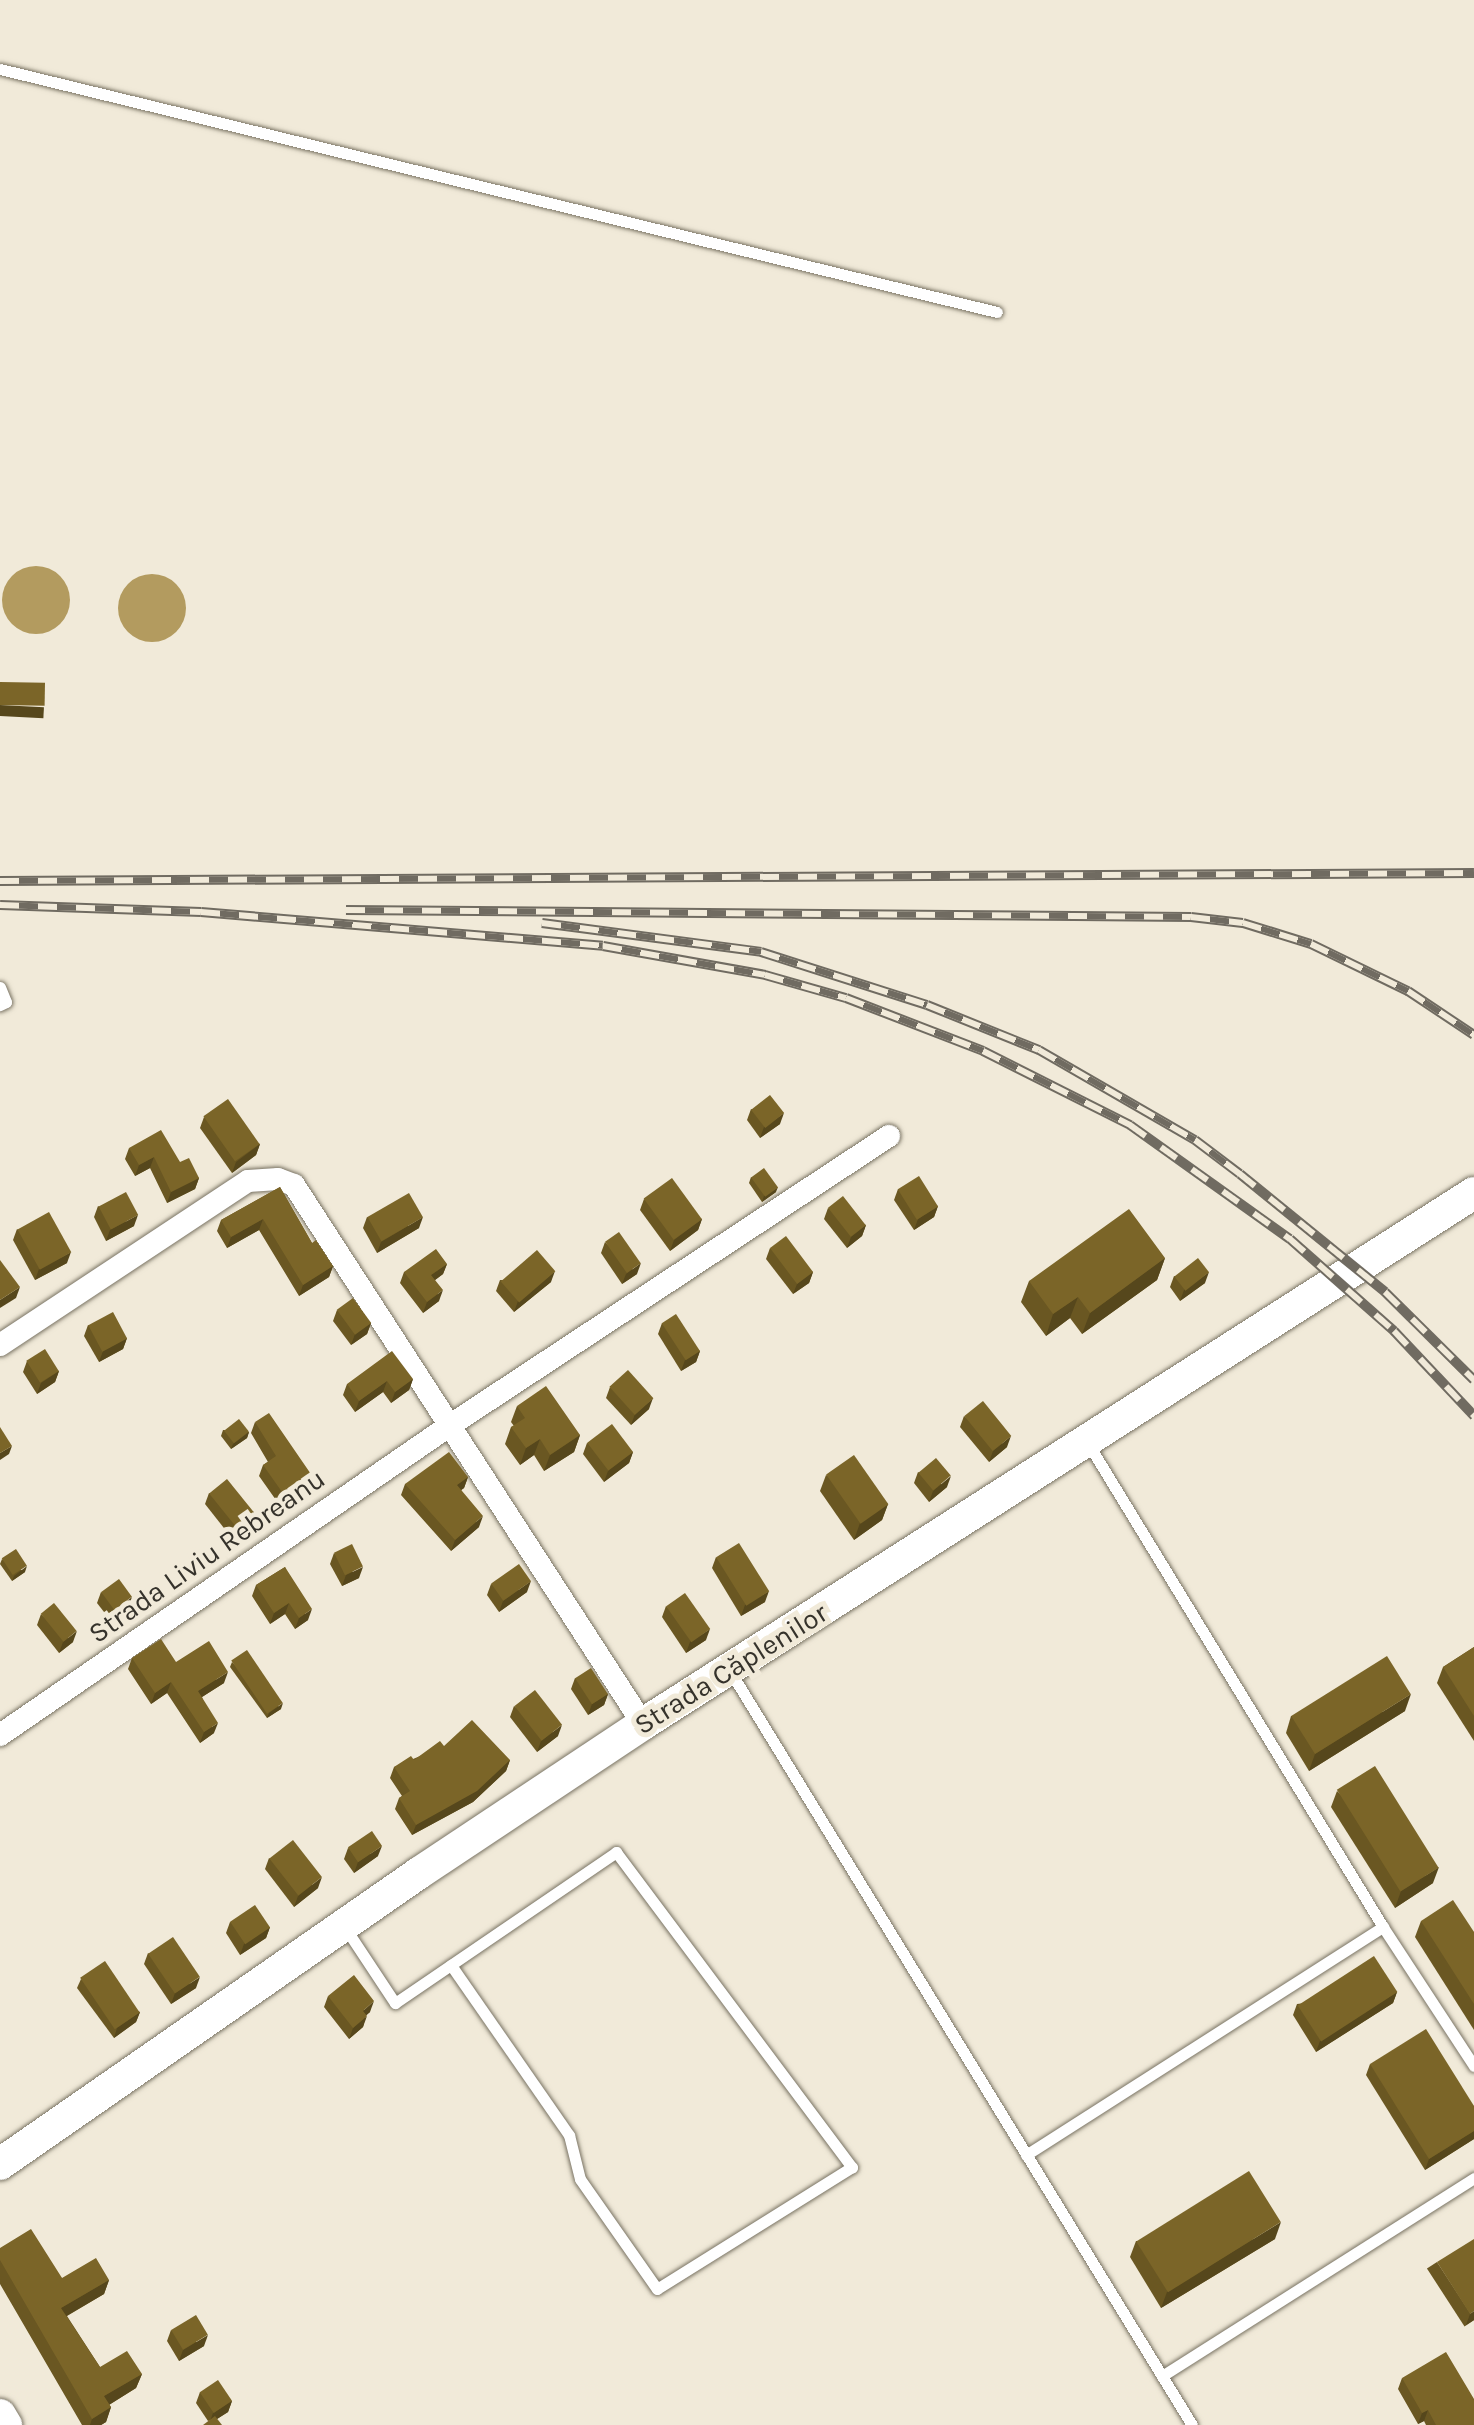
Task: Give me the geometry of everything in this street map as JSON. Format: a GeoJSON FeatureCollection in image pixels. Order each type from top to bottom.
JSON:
{"type":"FeatureCollection","features":[{"type":"Feature","properties":{"kind":"street","name":"Strada Liviu Rebreanu"},"geometry":{"type":"LineString","coordinates":[[0,1735],[449,1426],[889,1136]]}},
{"type":"Feature","properties":{"kind":"street"},"geometry":{"type":"LineString","coordinates":[[0,1345],[248,1182],[278,1179],[294,1185],[643,1724]]}},
{"type":"Feature","properties":{"kind":"street","name":"Strada Căplenilor"},"geometry":{"type":"LineString","coordinates":[[0,2164],[643,1724],[1474,1193]]}},
{"type":"Feature","properties":{"kind":"street"},"geometry":{"type":"LineString","coordinates":[[0,2415],[6,2425]]}},
{"type":"Feature","properties":{"kind":"lane"},"geometry":{"type":"LineString","coordinates":[[0,68],[997,312]]}},
{"type":"Feature","properties":{"kind":"lane"},"geometry":{"type":"LineString","coordinates":[[0,987],[6,1002],[0,1006]]}},
{"type":"Feature","properties":{"kind":"lane"},"geometry":{"type":"LineString","coordinates":[[1086,1440],[1384,1927],[1474,2066]]}},
{"type":"Feature","properties":{"kind":"lane"},"geometry":{"type":"LineString","coordinates":[[730,1671],[1192,2425]]}},
{"type":"Feature","properties":{"kind":"lane"},"geometry":{"type":"LineString","coordinates":[[344,1925],[395,2002],[616,1852],[852,2167],[657,2289],[580,2180],[569,2134],[450,1965]]}},
{"type":"Feature","properties":{"kind":"lane"},"geometry":{"type":"LineString","coordinates":[[1026,2155],[1384,1927]]}},
{"type":"Feature","properties":{"kind":"lane"},"geometry":{"type":"LineString","coordinates":[[1162,2376],[1474,2178]]}},
{"type":"Feature","properties":{"kind":"shaded area"},"geometry":{"type":"Polygon","coordinates":[[[36,566],[60,576],[70,600],[60,624],[36,634],[12,624],[2,600],[12,576],[36,566]]]}},
{"type":"Feature","properties":{"kind":"shaded area"},"geometry":{"type":"Polygon","coordinates":[[[152,574],[176,584],[186,608],[176,632],[152,642],[128,632],[118,608],[128,584],[152,574]]]}},
{"type":"Feature","properties":{"kind":"building"},"geometry":{"type":"Polygon","coordinates":[[[0,682],[45,683],[45,706],[0,705],[0,682]]]}},
{"type":"Feature","properties":{"kind":"building"},"geometry":{"type":"Polygon","coordinates":[[[770,1095],[784,1113],[765,1128],[751,1110],[770,1095]]]}},
{"type":"Feature","properties":{"kind":"building"},"geometry":{"type":"Polygon","coordinates":[[[228,1099],[260,1144],[235,1161],[203,1116],[228,1099]]]}},
{"type":"Feature","properties":{"kind":"building"},"geometry":{"type":"Polygon","coordinates":[[[161,1130],[180,1162],[189,1158],[199,1178],[171,1192],[154,1157],[139,1165],[129,1148],[161,1130]]]}},
{"type":"Feature","properties":{"kind":"building"},"geometry":{"type":"Polygon","coordinates":[[[764,1168],[778,1187],[765,1197],[751,1177],[764,1168]]]}},
{"type":"Feature","properties":{"kind":"building"},"geometry":{"type":"Polygon","coordinates":[[[919,1176],[938,1207],[917,1220],[898,1189],[919,1176]]]}},
{"type":"Feature","properties":{"kind":"building"},"geometry":{"type":"Polygon","coordinates":[[[672,1178],[702,1219],[674,1240],[644,1199],[672,1178]]]}},
{"type":"Feature","properties":{"kind":"building"},"geometry":{"type":"Polygon","coordinates":[[[280,1187],[312,1243],[316,1240],[333,1266],[303,1285],[263,1219],[231,1237],[221,1220],[280,1187]]]}},
{"type":"Feature","properties":{"kind":"building"},"geometry":{"type":"Polygon","coordinates":[[[126,1192],[138,1215],[111,1230],[99,1207],[126,1192]]]}},
{"type":"Feature","properties":{"kind":"building"},"geometry":{"type":"Polygon","coordinates":[[[409,1193],[423,1217],[381,1241],[367,1217],[409,1193]]]}},
{"type":"Feature","properties":{"kind":"building"},"geometry":{"type":"Polygon","coordinates":[[[843,1196],[866,1225],[851,1237],[828,1208],[843,1196]]]}},
{"type":"Feature","properties":{"kind":"building"},"geometry":{"type":"Polygon","coordinates":[[[1129,1209],[1165,1258],[1090,1313],[1078,1297],[1053,1314],[1029,1281],[1129,1209]]]}},
{"type":"Feature","properties":{"kind":"building"},"geometry":{"type":"Polygon","coordinates":[[[49,1212],[71,1252],[40,1270],[18,1229],[49,1212]]]}},
{"type":"Feature","properties":{"kind":"building"},"geometry":{"type":"Polygon","coordinates":[[[619,1232],[641,1263],[627,1273],[605,1242],[619,1232]]]}},
{"type":"Feature","properties":{"kind":"building"},"geometry":{"type":"Polygon","coordinates":[[[786,1236],[813,1272],[797,1284],[770,1248],[786,1236]]]}},
{"type":"Feature","properties":{"kind":"building"},"geometry":{"type":"Polygon","coordinates":[[[436,1249],[447,1264],[431,1275],[443,1290],[427,1302],[404,1272],[436,1249]]]}},
{"type":"Feature","properties":{"kind":"building"},"geometry":{"type":"Polygon","coordinates":[[[537,1250],[555,1271],[519,1303],[501,1281],[537,1250]]]}},
{"type":"Feature","properties":{"kind":"building"},"geometry":{"type":"Polygon","coordinates":[[[1198,1258],[1209,1272],[1185,1291],[1174,1276],[1198,1258]]]}},
{"type":"Feature","properties":{"kind":"building"},"geometry":{"type":"Polygon","coordinates":[[[0,1260],[20,1287],[0,1300],[0,1260]]]}},
{"type":"Feature","properties":{"kind":"building"},"geometry":{"type":"Polygon","coordinates":[[[353,1298],[371,1323],[355,1335],[337,1310],[353,1298]]]}},
{"type":"Feature","properties":{"kind":"building"},"geometry":{"type":"Polygon","coordinates":[[[113,1312],[127,1338],[102,1352],[88,1325],[113,1312]]]}},
{"type":"Feature","properties":{"kind":"building"},"geometry":{"type":"Polygon","coordinates":[[[676,1314],[700,1351],[686,1360],[662,1323],[676,1314]]]}},
{"type":"Feature","properties":{"kind":"building"},"geometry":{"type":"Polygon","coordinates":[[[45,1349],[59,1371],[40,1383],[26,1361],[45,1349]]]}},
{"type":"Feature","properties":{"kind":"building"},"geometry":{"type":"Polygon","coordinates":[[[392,1351],[413,1379],[395,1392],[387,1381],[359,1401],[347,1384],[392,1351]]]}},
{"type":"Feature","properties":{"kind":"building"},"geometry":{"type":"Polygon","coordinates":[[[628,1370],[653,1398],[635,1415],[609,1387],[628,1370]]]}},
{"type":"Feature","properties":{"kind":"building"},"geometry":{"type":"Polygon","coordinates":[[[546,1386],[580,1435],[550,1455],[540,1439],[526,1448],[511,1427],[525,1418],[517,1406],[546,1386]]]}},
{"type":"Feature","properties":{"kind":"building"},"geometry":{"type":"Polygon","coordinates":[[[983,1401],[1011,1436],[993,1451],[964,1416],[983,1401]]]}},
{"type":"Feature","properties":{"kind":"building"},"geometry":{"type":"Polygon","coordinates":[[[269,1413],[315,1480],[287,1499],[263,1465],[276,1456],[255,1422],[269,1413]]]}},
{"type":"Feature","properties":{"kind":"building"},"geometry":{"type":"Polygon","coordinates":[[[239,1419],[249,1432],[234,1443],[224,1431],[239,1419]]]}},
{"type":"Feature","properties":{"kind":"building"},"geometry":{"type":"Polygon","coordinates":[[[612,1424],[633,1452],[608,1471],[587,1443],[612,1424]]]}},
{"type":"Feature","properties":{"kind":"building"},"geometry":{"type":"Polygon","coordinates":[[[0,1427],[12,1446],[0,1453],[0,1427]]]}},
{"type":"Feature","properties":{"kind":"building"},"geometry":{"type":"Polygon","coordinates":[[[449,1452],[468,1477],[457,1485],[483,1516],[455,1540],[405,1484],[449,1452]]]}},
{"type":"Feature","properties":{"kind":"building"},"geometry":{"type":"Polygon","coordinates":[[[854,1455],[888,1504],[861,1524],[826,1475],[854,1455]]]}},
{"type":"Feature","properties":{"kind":"building"},"geometry":{"type":"Polygon","coordinates":[[[936,1458],[951,1476],[933,1490],[918,1473],[936,1458]]]}},
{"type":"Feature","properties":{"kind":"building"},"geometry":{"type":"Polygon","coordinates":[[[227,1479],[254,1512],[236,1527],[209,1493],[227,1479]]]}},
{"type":"Feature","properties":{"kind":"building"},"geometry":{"type":"Polygon","coordinates":[[[739,1543],[769,1591],[746,1606],[716,1557],[739,1543]]]}},
{"type":"Feature","properties":{"kind":"building"},"geometry":{"type":"Polygon","coordinates":[[[352,1544],[363,1566],[345,1575],[334,1553],[352,1544]]]}},
{"type":"Feature","properties":{"kind":"building"},"geometry":{"type":"Polygon","coordinates":[[[16,1549],[27,1566],[13,1575],[2,1558],[16,1549]]]}},
{"type":"Feature","properties":{"kind":"building"},"geometry":{"type":"Polygon","coordinates":[[[519,1564],[531,1581],[503,1601],[491,1584],[519,1564]]]}},
{"type":"Feature","properties":{"kind":"building"},"geometry":{"type":"Polygon","coordinates":[[[285,1567],[312,1609],[299,1618],[289,1603],[274,1613],[256,1585],[285,1567]]]}},
{"type":"Feature","properties":{"kind":"building"},"geometry":{"type":"Polygon","coordinates":[[[119,1579],[132,1597],[114,1610],[101,1592],[119,1579]]]}},
{"type":"Feature","properties":{"kind":"building"},"geometry":{"type":"Polygon","coordinates":[[[685,1593],[710,1629],[691,1642],[666,1606],[685,1593]]]}},
{"type":"Feature","properties":{"kind":"building"},"geometry":{"type":"Polygon","coordinates":[[[54,1603],[77,1631],[63,1642],[41,1614],[54,1603]]]}},
{"type":"Feature","properties":{"kind":"building"},"geometry":{"type":"Polygon","coordinates":[[[161,1639],[176,1662],[209,1641],[228,1672],[198,1691],[218,1723],[204,1732],[171,1682],[155,1693],[132,1658],[161,1639]]]}},
{"type":"Feature","properties":{"kind":"building"},"geometry":{"type":"Polygon","coordinates":[[[1474,1647],[1474,1716],[1443,1667],[1474,1647]]]}},
{"type":"Feature","properties":{"kind":"building"},"geometry":{"type":"Polygon","coordinates":[[[247,1650],[283,1703],[267,1714],[231,1661],[247,1650]]]}},
{"type":"Feature","properties":{"kind":"building"},"geometry":{"type":"Polygon","coordinates":[[[1387,1656],[1411,1694],[1315,1754],[1291,1716],[1387,1656]]]}},
{"type":"Feature","properties":{"kind":"building"},"geometry":{"type":"Polygon","coordinates":[[[591,1668],[608,1694],[592,1704],[575,1678],[591,1668]]]}},
{"type":"Feature","properties":{"kind":"building"},"geometry":{"type":"Polygon","coordinates":[[[535,1690],[562,1725],[542,1741],[515,1706],[535,1690]]]}},
{"type":"Feature","properties":{"kind":"building"},"geometry":{"type":"Polygon","coordinates":[[[472,1720],[510,1760],[477,1791],[416,1825],[399,1798],[410,1791],[394,1767],[411,1756],[414,1760],[440,1741],[444,1746],[472,1720]]]}},
{"type":"Feature","properties":{"kind":"building"},"geometry":{"type":"Polygon","coordinates":[[[1375,1766],[1439,1868],[1400,1892],[1337,1790],[1375,1766]]]}},
{"type":"Feature","properties":{"kind":"building"},"geometry":{"type":"Polygon","coordinates":[[[372,1831],[382,1846],[358,1862],[348,1847],[372,1831]]]}},
{"type":"Feature","properties":{"kind":"building"},"geometry":{"type":"Polygon","coordinates":[[[293,1840],[322,1877],[298,1896],[269,1858],[293,1840]]]}},
{"type":"Feature","properties":{"kind":"building"},"geometry":{"type":"Polygon","coordinates":[[[1453,1900],[1474,1932],[1474,2004],[1421,1921],[1453,1900]]]}},
{"type":"Feature","properties":{"kind":"building"},"geometry":{"type":"Polygon","coordinates":[[[255,1905],[270,1927],[245,1944],[230,1922],[255,1905]]]}},
{"type":"Feature","properties":{"kind":"building"},"geometry":{"type":"Polygon","coordinates":[[[173,1937],[200,1977],[175,1994],[148,1954],[173,1937]]]}},
{"type":"Feature","properties":{"kind":"building"},"geometry":{"type":"Polygon","coordinates":[[[1374,1956],[1397,1992],[1321,2042],[1298,2006],[1374,1956]]]}},
{"type":"Feature","properties":{"kind":"building"},"geometry":{"type":"Polygon","coordinates":[[[105,1961],[140,2012],[115,2029],[80,1978],[105,1961]]]}},
{"type":"Feature","properties":{"kind":"building"},"geometry":{"type":"Polygon","coordinates":[[[354,1975],[374,2001],[363,2011],[367,2016],[353,2028],[328,1996],[354,1975]]]}},
{"type":"Feature","properties":{"kind":"building"},"geometry":{"type":"Polygon","coordinates":[[[1426,2029],[1474,2106],[1474,2131],[1429,2159],[1370,2064],[1426,2029]]]}},
{"type":"Feature","properties":{"kind":"building"},"geometry":{"type":"Polygon","coordinates":[[[1249,2171],[1281,2222],[1168,2292],[1136,2241],[1249,2171]]]}},
{"type":"Feature","properties":{"kind":"building"},"geometry":{"type":"Polygon","coordinates":[[[31,2229],[62,2278],[96,2258],[109,2280],[61,2308],[100,2367],[127,2351],[142,2374],[104,2396],[111,2407],[92,2419],[0,2260],[0,2248],[31,2229]]]}},
{"type":"Feature","properties":{"kind":"building"},"geometry":{"type":"Polygon","coordinates":[[[1474,2239],[1474,2311],[1470,2314],[1437,2262],[1474,2239]]]}},
{"type":"Feature","properties":{"kind":"building"},"geometry":{"type":"Polygon","coordinates":[[[196,2315],[208,2335],[183,2350],[171,2330],[196,2315]]]}},
{"type":"Feature","properties":{"kind":"building"},"geometry":{"type":"Polygon","coordinates":[[[1446,2352],[1474,2399],[1474,2425],[1436,2425],[1428,2410],[1422,2413],[1402,2378],[1446,2352]]]}},
{"type":"Feature","properties":{"kind":"building"},"geometry":{"type":"Polygon","coordinates":[[[218,2380],[232,2401],[214,2413],[200,2392],[218,2380]]]}},
{"type":"Feature","properties":{"kind":"building"},"geometry":{"type":"Polygon","coordinates":[[[215,2416],[222,2425],[203,2425],[215,2416]]]}},
{"type":"Feature","properties":{"kind":"railway"},"geometry":{"type":"LineString","coordinates":[[0,881],[1474,873]]}},
{"type":"Feature","properties":{"kind":"railway"},"geometry":{"type":"LineString","coordinates":[[0,905],[201,912],[603,946],[765,975],[846,998],[983,1051],[1130,1125],[1290,1239],[1394,1331],[1474,1416]]}},
{"type":"Feature","properties":{"kind":"railway"},"geometry":{"type":"LineString","coordinates":[[346,910],[1191,917],[1243,923],[1311,944],[1408,991],[1474,1035]]}},
{"type":"Feature","properties":{"kind":"railway"},"geometry":{"type":"LineString","coordinates":[[542,923],[761,952],[927,1005],[1039,1050],[1195,1140],[1240,1174],[1385,1292],[1474,1380]]}}]}
